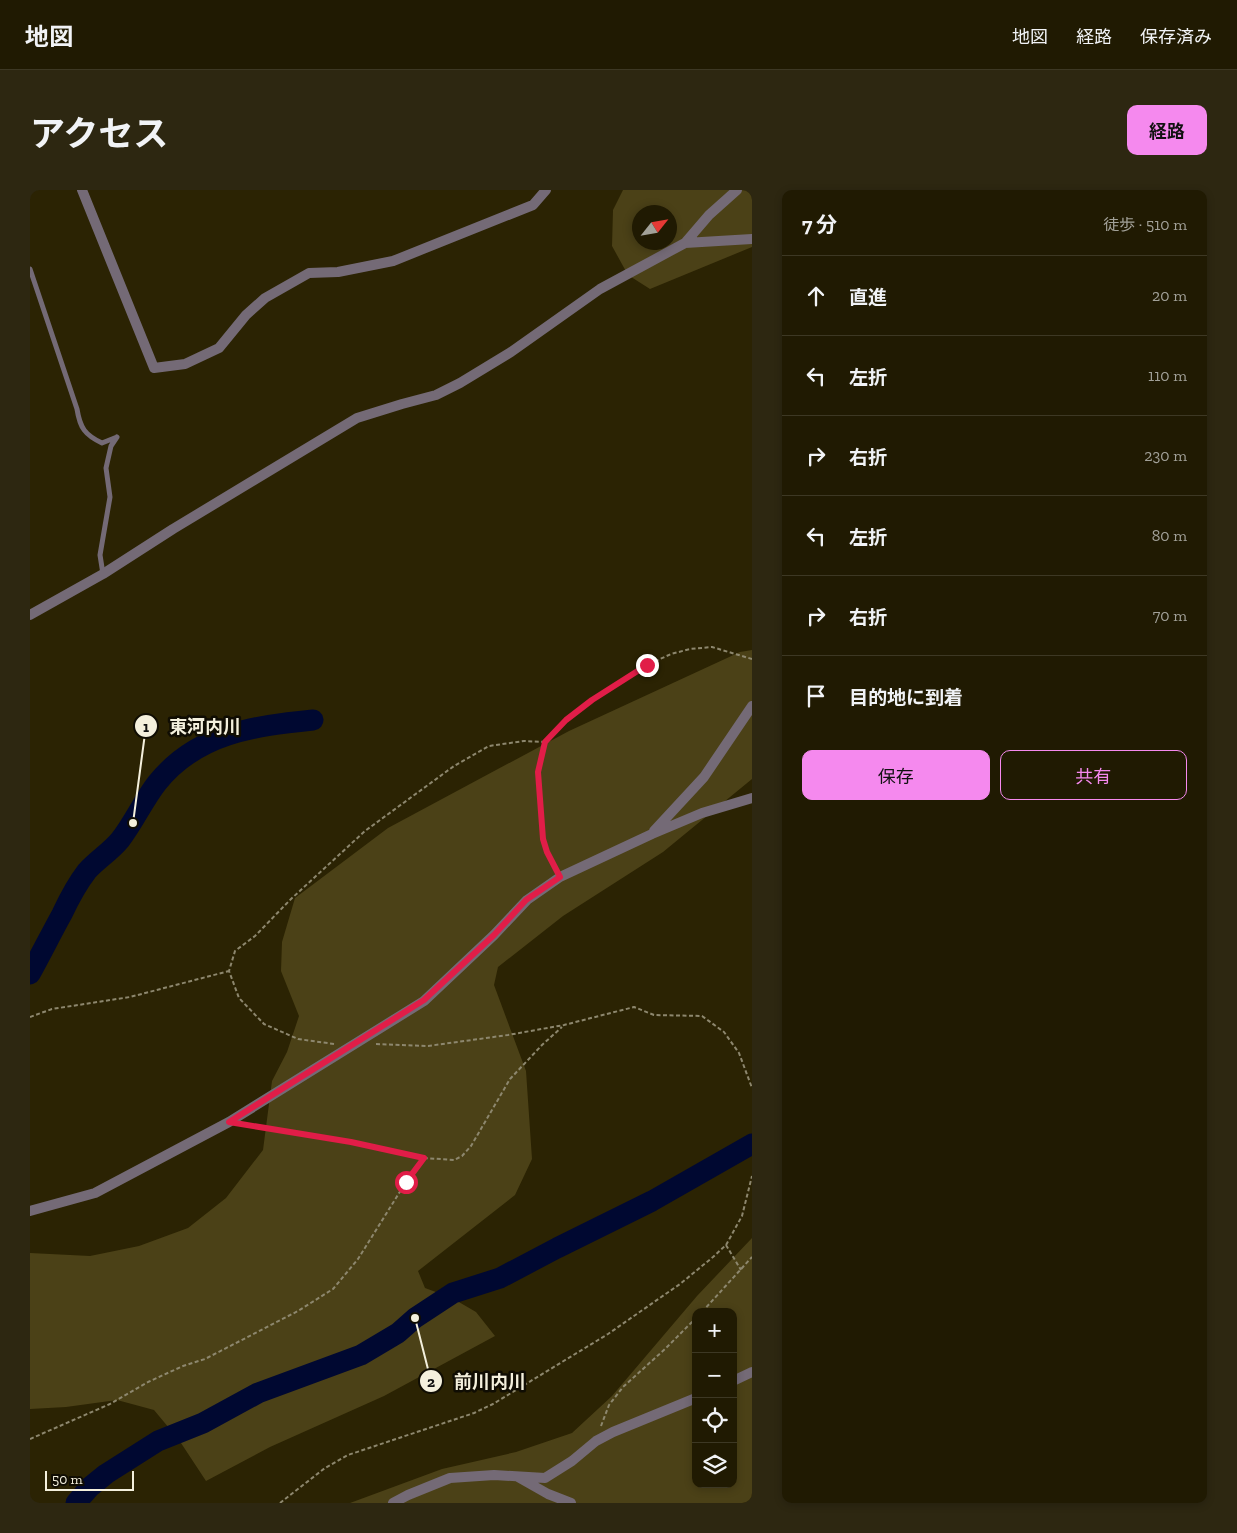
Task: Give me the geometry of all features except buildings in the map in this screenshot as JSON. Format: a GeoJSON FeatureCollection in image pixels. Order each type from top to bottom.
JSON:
{"type":"FeatureCollection","features":[{"type":"Feature","properties":{"kind":"street"},"geometry":{"type":"LineString","coordinates":[[82,190],[154,368],[185,364],[219,348],[246,315],[265,298],[309,273],[338,272],[393,261],[534,205],[546,190]]}},
{"type":"Feature","properties":{"kind":"street"},"geometry":{"type":"LineString","coordinates":[[30,615],[103,574],[173,528],[357,418],[436,395],[460,383],[511,352],[600,289],[685,244],[709,216],[737,190]]}},
{"type":"Feature","properties":{"kind":"street"},"geometry":{"type":"LineString","coordinates":[[685,244],[752,239]]}},
{"type":"Feature","properties":{"kind":"street"},"geometry":{"type":"LineString","coordinates":[[652,834],[704,777],[752,706]]}},
{"type":"Feature","properties":{"kind":"street"},"geometry":{"type":"LineString","coordinates":[[30,1211],[95,1194],[229,1122],[356,1043],[424,1000],[494,935],[526,900],[560,877],[702,813],[752,798]]}},
{"type":"Feature","properties":{"kind":"street"},"geometry":{"type":"LineString","coordinates":[[737,1379],[752,1372]]}},
{"type":"Feature","properties":{"kind":"street"},"geometry":{"type":"LineString","coordinates":[[393,1503],[450,1478],[515,1475],[545,1478],[572,1462],[596,1441],[613,1432],[692,1400]]}},
{"type":"Feature","properties":{"kind":"street"},"geometry":{"type":"LineString","coordinates":[[515,1475],[548,1494],[571,1503]]}},
{"type":"Feature","properties":{"kind":"lane"},"geometry":{"type":"LineString","coordinates":[[30,269],[77,409],[79,423],[90,437],[102,443],[117,437],[112,446],[106,468],[110,497],[100,555],[103,574]]}},
{"type":"Feature","properties":{"kind":"path"},"geometry":{"type":"LineString","coordinates":[[560,877],[547,852],[543,839],[538,772],[545,742],[566,720],[592,700],[647,665],[672,654],[690,649],[712,647],[752,659]]}},
{"type":"Feature","properties":{"kind":"path"},"geometry":{"type":"LineString","coordinates":[[545,742],[524,741],[489,746],[454,766],[365,831],[291,899],[256,936],[235,951],[229,970],[240,998],[264,1024],[298,1039],[330,1044],[356,1043],[428,1046],[508,1036],[564,1025],[634,1007],[654,1015],[702,1016],[724,1032],[739,1053],[752,1088]]}},
{"type":"Feature","properties":{"kind":"path"},"geometry":{"type":"LineString","coordinates":[[30,1017],[52,1009],[130,997],[229,970]]}},
{"type":"Feature","properties":{"kind":"path"},"geometry":{"type":"LineString","coordinates":[[229,1122],[351,1142],[424,1158],[454,1160],[462,1156],[471,1146],[510,1079],[564,1025]]}},
{"type":"Feature","properties":{"kind":"path"},"geometry":{"type":"LineString","coordinates":[[30,1439],[110,1404],[148,1382],[205,1359],[298,1312],[333,1289],[358,1259],[406,1182],[424,1158]]}},
{"type":"Feature","properties":{"kind":"path"},"geometry":{"type":"LineString","coordinates":[[280,1503],[325,1468],[348,1455],[474,1413],[493,1404],[608,1334],[680,1284],[726,1245],[742,1216],[752,1176]]}},
{"type":"Feature","properties":{"kind":"path"},"geometry":{"type":"LineString","coordinates":[[726,1245],[741,1270]]}},
{"type":"Feature","properties":{"kind":"path"},"geometry":{"type":"LineString","coordinates":[[706,1308],[752,1257]]}},
{"type":"Feature","properties":{"kind":"path"},"geometry":{"type":"LineString","coordinates":[[596,1441],[609,1405],[622,1387],[692,1322]]}},
{"type":"Feature","properties":{"kind":"shaded area"},"geometry":{"type":"Polygon","coordinates":[[[623,190],[752,190],[752,247],[650,289],[628,275],[612,246],[613,210],[623,190]]]}},
{"type":"Feature","properties":{"kind":"shaded area"},"geometry":{"type":"Polygon","coordinates":[[[752,650],[752,779],[663,852],[563,916],[498,967],[494,985],[526,1071],[532,1159],[515,1195],[418,1271],[425,1288],[452,1298],[476,1312],[495,1336],[384,1396],[270,1447],[206,1481],[179,1440],[154,1410],[117,1400],[66,1407],[30,1409],[30,1253],[90,1256],[139,1246],[188,1228],[226,1198],[263,1150],[272,1081],[287,1052],[299,1016],[281,971],[282,942],[295,898],[388,828],[569,731],[740,652],[752,650]]]}},
{"type":"Feature","properties":{"kind":"shaded area"},"geometry":{"type":"Polygon","coordinates":[[[752,1238],[752,1503],[350,1503],[442,1469],[516,1452],[572,1433],[612,1396],[697,1296],[752,1238]]]}},
{"type":"Feature","properties":{"kind":"waterway"},"geometry":{"type":"LineString","coordinates":[[30,974],[83,876],[120,840],[157,783],[173,766],[190,753],[228,735],[269,725],[313,720]]}},
{"type":"Feature","properties":{"kind":"waterway"},"geometry":{"type":"LineString","coordinates":[[76,1503],[90,1487],[106,1474],[158,1441],[203,1423],[258,1393],[361,1355],[398,1333],[415,1318],[453,1293],[500,1278],[652,1201],[752,1144]]}},
{"type":"Feature","properties":{"kind":"place","name":"東河内川"},"geometry":{"type":"Point","coordinates":[133,823]}},
{"type":"Feature","properties":{"kind":"place","name":"前川内川"},"geometry":{"type":"Point","coordinates":[415,1318]}},
{"type":"Feature","properties":{"kind":"route"},"geometry":{"type":"LineString","coordinates":[[406,1182],[424,1158],[351,1142],[229,1122],[424,1000],[494,935],[526,900],[560,877],[547,852],[543,839],[538,772],[545,742],[566,720],[592,700],[647,665]]}}]}
